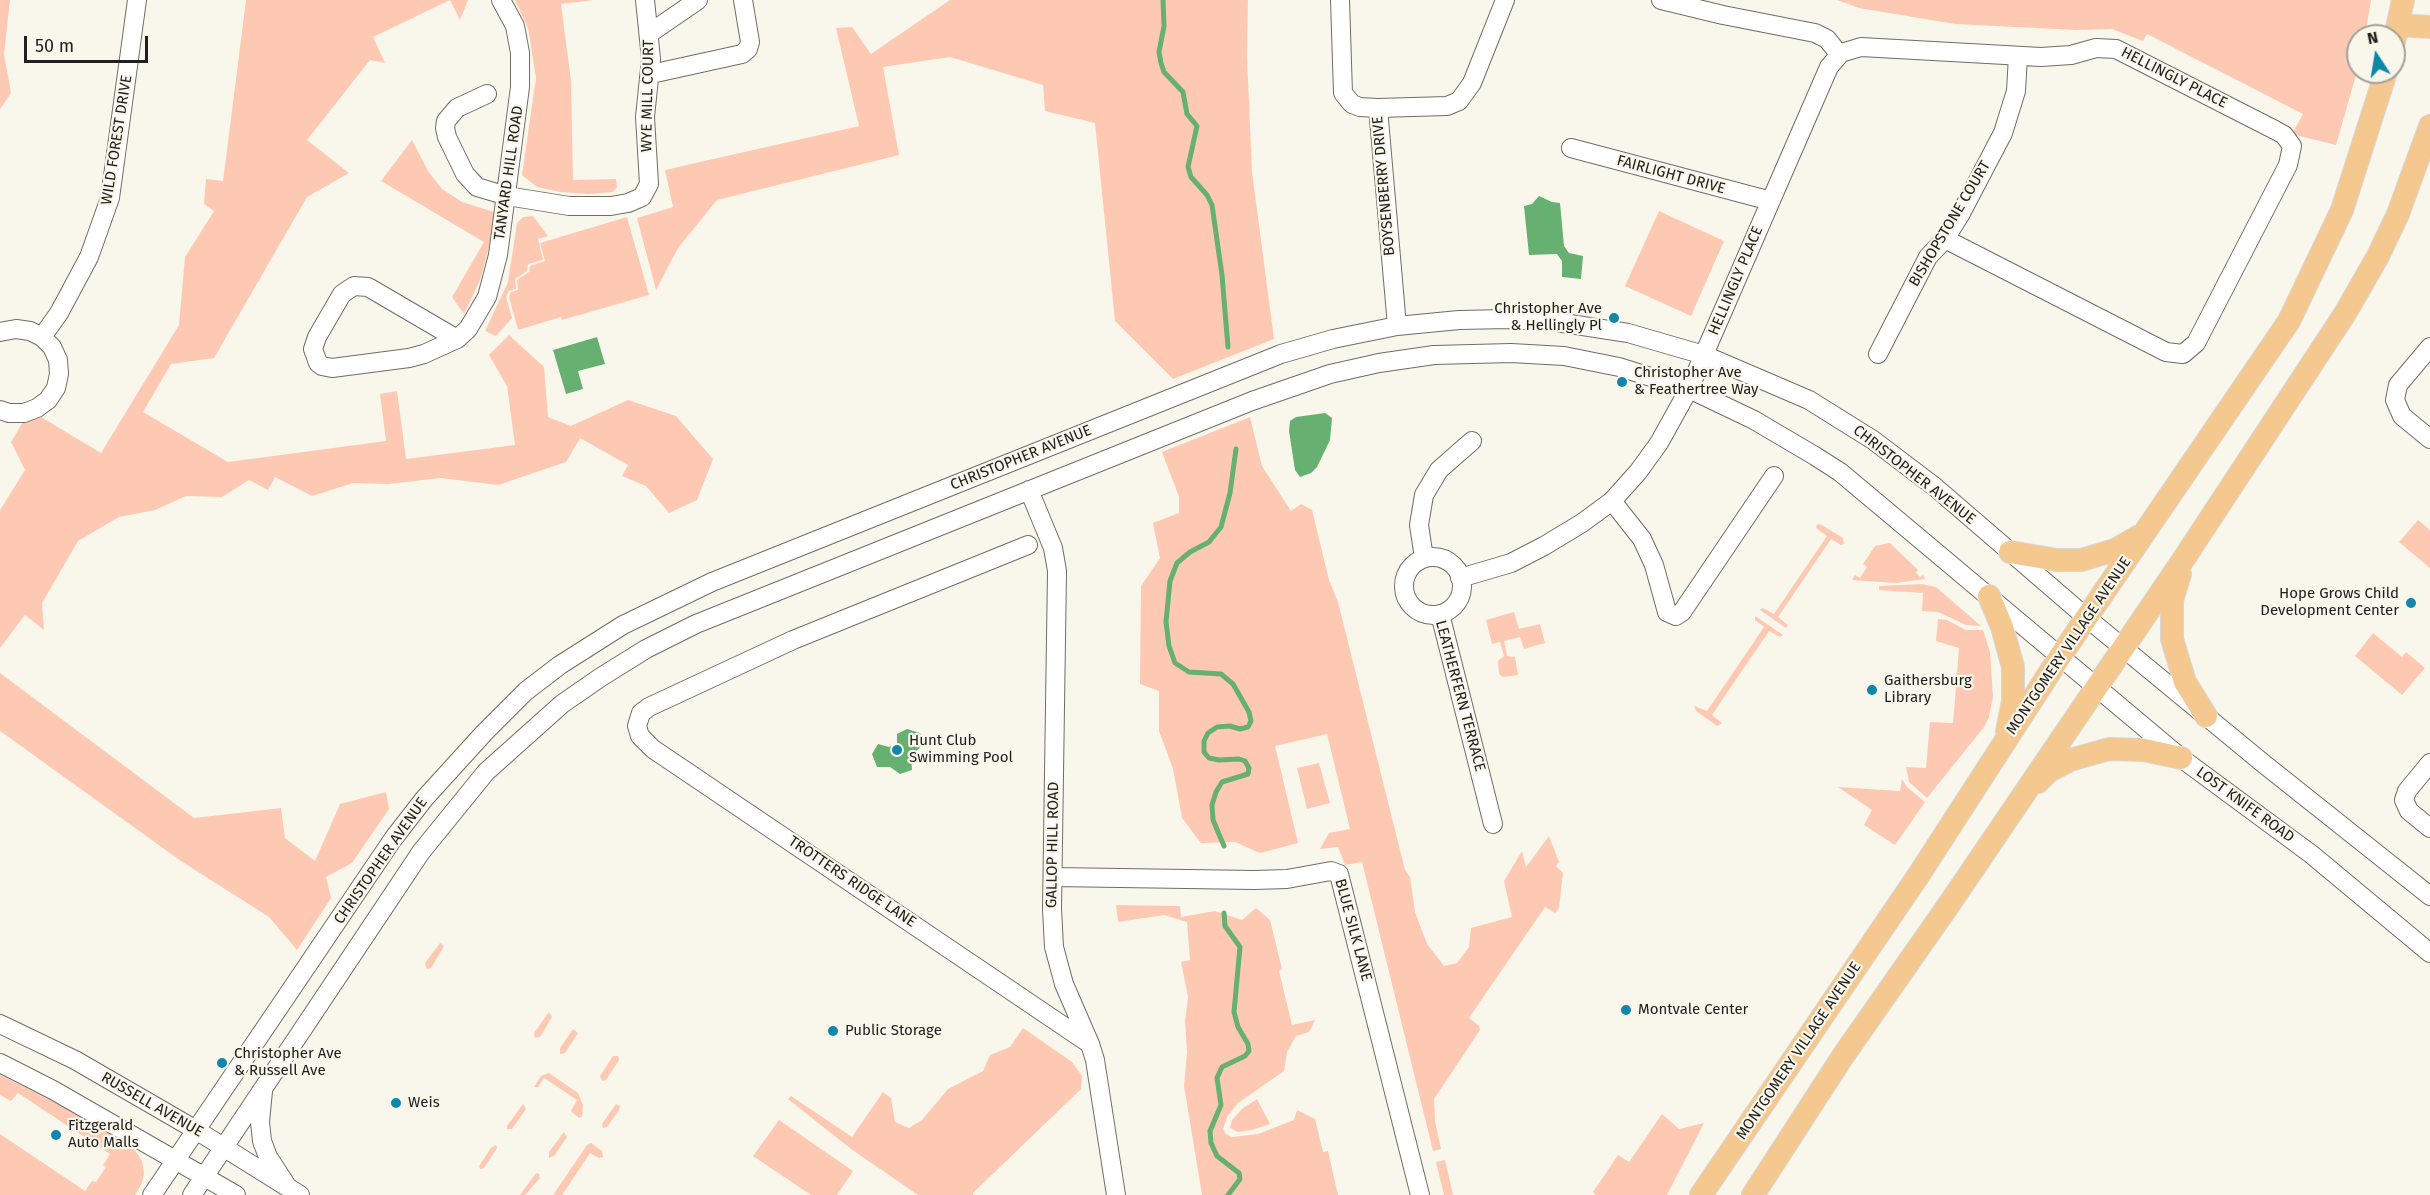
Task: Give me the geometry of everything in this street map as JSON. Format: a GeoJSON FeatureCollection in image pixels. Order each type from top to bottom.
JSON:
{"type":"FeatureCollection","features":[{"type":"Feature","properties":{"kind":"main road"},"geometry":{"type":"LineString","coordinates":[[2398,24],[2403,0]]}},
{"type":"Feature","properties":{"kind":"main road"},"geometry":{"type":"LineString","coordinates":[[2406,31],[2430,27]]}},
{"type":"Feature","properties":{"kind":"main road","name":"MONTGOMERY VILLAGE AVENUE"},"geometry":{"type":"LineString","coordinates":[[1701,1195],[2003,746],[2061,655],[2289,321],[2342,210],[2382,84]]}},
{"type":"Feature","properties":{"kind":"main road"},"geometry":{"type":"LineString","coordinates":[[1753,1195],[1843,1056],[2185,557],[2328,341],[2378,256],[2398,214],[2430,126]]}},
{"type":"Feature","properties":{"kind":"main road"},"geometry":{"type":"LineString","coordinates":[[2010,552],[2057,560],[2081,560],[2115,550],[2145,532]]}},
{"type":"Feature","properties":{"kind":"main road"},"geometry":{"type":"LineString","coordinates":[[2185,557],[2172,600],[2172,639],[2185,682],[2206,716]]}},
{"type":"Feature","properties":{"kind":"main road"},"geometry":{"type":"LineString","coordinates":[[1989,596],[2002,627],[2013,667],[2013,701],[2003,746]]}},
{"type":"Feature","properties":{"kind":"main road"},"geometry":{"type":"LineString","coordinates":[[2021,797],[2049,771],[2087,754],[2109,749],[2144,750],[2181,758]]}},
{"type":"Feature","properties":{"kind":"street","name":"WILD FOREST DRIVE"},"geometry":{"type":"LineString","coordinates":[[42,337],[59,313],[89,257],[110,198],[136,0]]}},
{"type":"Feature","properties":{"kind":"street","name":"TANYARD HILL ROAD"},"geometry":{"type":"LineString","coordinates":[[457,339],[368,287],[354,286],[342,294],[317,337],[313,350],[315,359],[322,366],[338,368],[409,358],[440,348],[457,339],[468,329],[487,297],[498,255],[520,87],[520,53],[515,26],[501,0]]}},
{"type":"Feature","properties":{"kind":"street","name":"WYE MILL COURT"},"geometry":{"type":"LineString","coordinates":[[507,196],[569,206],[594,207],[628,203],[642,197],[649,178],[645,117],[651,74],[650,33],[645,0]]}},
{"type":"Feature","properties":{"kind":"street"},"geometry":{"type":"LineString","coordinates":[[650,33],[698,0]]}},
{"type":"Feature","properties":{"kind":"street"},"geometry":{"type":"LineString","coordinates":[[651,74],[742,54],[750,42],[743,0]]}},
{"type":"Feature","properties":{"kind":"street","name":"BOYSENBERRY DRIVE"},"geometry":{"type":"LineString","coordinates":[[1340,0],[1343,93],[1352,104],[1378,108],[1397,326]]}},
{"type":"Feature","properties":{"kind":"street"},"geometry":{"type":"LineString","coordinates":[[1378,108],[1447,106],[1459,100],[1472,83],[1505,0]]}},
{"type":"Feature","properties":{"kind":"street"},"geometry":{"type":"LineString","coordinates":[[1661,0],[1822,35],[1839,54]]}},
{"type":"Feature","properties":{"kind":"street","name":"HELLINGLY PLACE"},"geometry":{"type":"LineString","coordinates":[[1460,578],[1511,563],[1582,523],[1612,501],[1638,472],[1659,443],[1689,389],[1828,67],[1839,54],[1861,47],[2056,57],[2096,48],[2116,49],[2284,135],[2292,146],[2291,159],[2196,343],[2183,354],[2166,352],[1945,239]]}},
{"type":"Feature","properties":{"kind":"street","name":"BISHOPSTONE COURT"},"geometry":{"type":"LineString","coordinates":[[1878,354],[1928,257],[1945,239],[1975,187],[2009,117],[2016,91],[2018,56]]}},
{"type":"Feature","properties":{"kind":"street"},"geometry":{"type":"LineString","coordinates":[[487,94],[457,108],[446,121],[445,128],[457,159],[473,184],[481,190],[507,196]]}},
{"type":"Feature","properties":{"kind":"street","name":"FAIRLIGHT DRIVE"},"geometry":{"type":"LineString","coordinates":[[1571,148],[1771,201]]}},
{"type":"Feature","properties":{"kind":"street","name":"CHRISTOPHER AVENUE"},"geometry":{"type":"LineString","coordinates":[[152,1195],[393,839],[424,799],[471,746],[526,691],[591,644],[670,601],[712,582],[1281,354],[1333,339],[1397,326],[1460,320],[1508,319],[1557,322],[1628,333],[1704,355],[1809,400],[1873,440],[1935,487],[2087,618]]}},
{"type":"Feature","properties":{"kind":"street"},"geometry":{"type":"LineString","coordinates":[[0,332],[16,328],[42,337],[52,347],[58,360],[59,374],[56,388],[48,400],[37,408],[24,413],[9,413],[0,410]]}},
{"type":"Feature","properties":{"kind":"street"},"geometry":{"type":"LineString","coordinates":[[2430,347],[2398,385],[2395,400],[2402,416],[2430,439]]}},
{"type":"Feature","properties":{"kind":"street","name":"CHRISTOPHER AVENUE"},"geometry":{"type":"LineString","coordinates":[[192,1195],[421,852],[486,772],[562,704],[601,676],[646,649],[696,624],[1287,387],[1330,374],[1379,363],[1434,356],[1510,353],[1564,356],[1619,367],[1689,389],[1754,420],[1840,472],[2061,655]]}},
{"type":"Feature","properties":{"kind":"street"},"geometry":{"type":"LineString","coordinates":[[1440,614],[1454,605],[1462,589],[1454,566],[1436,557],[1424,558],[1419,525],[1424,495],[1439,470],[1473,441]]}},
{"type":"Feature","properties":{"kind":"street"},"geometry":{"type":"LineString","coordinates":[[1612,501],[1642,539],[1654,565],[1667,612],[1676,616],[1682,612],[1774,476]]}},
{"type":"Feature","properties":{"kind":"street","name":"GALLOP HILL ROAD"},"geometry":{"type":"LineString","coordinates":[[1029,490],[1053,548],[1057,572],[1052,928],[1057,965],[1090,1044],[1098,1074],[1116,1195]]}},
{"type":"Feature","properties":{"kind":"street","name":"TROTTERS RIDGE LANE"},"geometry":{"type":"LineString","coordinates":[[1028,545],[807,634],[645,710],[638,718],[637,726],[640,736],[648,745],[1090,1044]]}},
{"type":"Feature","properties":{"kind":"street","name":"LEATHERFERN TERRACE"},"geometry":{"type":"LineString","coordinates":[[1424,558],[1408,571],[1404,581],[1406,596],[1417,610],[1426,614],[1440,614],[1493,824]]}},
{"type":"Feature","properties":{"kind":"street"},"geometry":{"type":"LineString","coordinates":[[2087,618],[2430,896]]}},
{"type":"Feature","properties":{"kind":"street","name":"LOST KNIFE ROAD"},"geometry":{"type":"LineString","coordinates":[[2061,655],[2181,758],[2311,854],[2430,953]]}},
{"type":"Feature","properties":{"kind":"street"},"geometry":{"type":"LineString","coordinates":[[2430,763],[2407,791],[2404,801],[2409,811],[2430,828]]}},
{"type":"Feature","properties":{"kind":"street","name":"BLUE SILK LANE"},"geometry":{"type":"LineString","coordinates":[[1053,877],[1254,880],[1287,879],[1331,871],[1338,873],[1342,878],[1420,1195]]}},
{"type":"Feature","properties":{"kind":"street","name":"RUSSELL AVENUE"},"geometry":{"type":"LineString","coordinates":[[0,1024],[75,1060],[196,1130],[293,1191]]}},
{"type":"Feature","properties":{"kind":"street"},"geometry":{"type":"LineString","coordinates":[[0,1063],[236,1195]]}},
{"type":"Feature","properties":{"kind":"street"},"geometry":{"type":"LineString","coordinates":[[264,1084],[260,1122],[262,1141],[268,1157],[293,1191]]}},
{"type":"Feature","properties":{"kind":"shaded area"},"geometry":{"type":"Polygon","coordinates":[[[0,0],[10,0],[4,54],[11,93],[0,109],[0,0]]]}},
{"type":"Feature","properties":{"kind":"shaded area"},"geometry":{"type":"Polygon","coordinates":[[[246,0],[450,0],[373,37],[385,63],[370,60],[307,140],[349,173],[307,197],[214,358],[171,364],[143,412],[228,462],[386,441],[380,394],[397,391],[406,459],[515,445],[507,386],[489,355],[509,335],[544,367],[548,417],[571,426],[628,400],[676,416],[713,459],[697,500],[669,513],[646,486],[622,476],[628,465],[580,438],[566,462],[498,485],[441,478],[388,484],[353,483],[312,496],[275,477],[268,490],[249,480],[222,497],[186,496],[155,510],[119,517],[78,541],[42,603],[44,630],[25,615],[0,648],[0,510],[25,470],[11,442],[23,422],[41,417],[101,453],[179,325],[185,257],[214,211],[204,204],[206,179],[223,181],[246,0]]]}},
{"type":"Feature","properties":{"kind":"shaded area"},"geometry":{"type":"Polygon","coordinates":[[[450,0],[468,0],[460,20],[450,0]]]}},
{"type":"Feature","properties":{"kind":"shaded area"},"geometry":{"type":"Polygon","coordinates":[[[515,0],[594,0],[561,4],[571,81],[573,180],[616,179],[617,187],[613,192],[588,194],[560,192],[537,187],[522,175],[536,78],[528,28],[515,0]]]}},
{"type":"Feature","properties":{"kind":"shaded area"},"geometry":{"type":"Polygon","coordinates":[[[950,0],[1248,0],[1247,57],[1252,172],[1274,339],[1173,379],[1115,321],[1095,123],[1045,111],[1043,85],[950,57],[883,67],[899,155],[717,200],[678,248],[656,290],[637,218],[673,207],[665,170],[859,126],[836,28],[852,27],[871,54],[950,0]]]}},
{"type":"Feature","properties":{"kind":"shaded area"},"geometry":{"type":"Polygon","coordinates":[[[1837,0],[2371,0],[2367,24],[2346,24],[2346,84],[2353,84],[2336,145],[2292,134],[2303,114],[2147,34],[2143,41],[2112,29],[2076,30],[1955,24],[1859,8],[1837,0]]]}},
{"type":"Feature","properties":{"kind":"shaded area"},"geometry":{"type":"Polygon","coordinates":[[[412,140],[428,171],[442,189],[462,202],[494,212],[489,247],[480,280],[464,314],[452,297],[484,242],[381,181],[412,140]]]}},
{"type":"Feature","properties":{"kind":"shaded area"},"geometry":{"type":"Polygon","coordinates":[[[1539,196],[1560,203],[1564,246],[1569,253],[1583,256],[1581,279],[1562,277],[1562,261],[1557,254],[1529,255],[1524,206],[1532,204],[1539,196]]]}},
{"type":"Feature","properties":{"kind":"shaded area"},"geometry":{"type":"Polygon","coordinates":[[[1659,211],[1724,241],[1691,316],[1625,286],[1659,211]]]}},
{"type":"Feature","properties":{"kind":"shaded area"},"geometry":{"type":"Polygon","coordinates":[[[533,216],[548,236],[538,239],[543,260],[528,264],[527,271],[515,279],[516,289],[509,291],[506,297],[512,318],[496,336],[485,331],[508,282],[517,223],[523,217],[533,216]]]}},
{"type":"Feature","properties":{"kind":"shaded area"},"geometry":{"type":"Polygon","coordinates":[[[627,217],[649,295],[518,330],[509,297],[511,292],[518,290],[517,280],[529,272],[530,266],[545,261],[540,243],[627,217]]]}},
{"type":"Feature","properties":{"kind":"shaded area"},"geometry":{"type":"Polygon","coordinates":[[[597,337],[605,364],[578,371],[583,389],[566,394],[553,350],[597,337]]]}},
{"type":"Feature","properties":{"kind":"shaded area"},"geometry":{"type":"Polygon","coordinates":[[[1325,413],[1332,418],[1330,440],[1317,467],[1311,473],[1300,477],[1295,470],[1289,431],[1290,421],[1296,417],[1325,413]]]}},
{"type":"Feature","properties":{"kind":"shaded area"},"geometry":{"type":"Polygon","coordinates":[[[1250,417],[1262,466],[1291,511],[1301,504],[1312,510],[1329,580],[1338,602],[1405,870],[1410,877],[1415,912],[1427,944],[1444,966],[1457,963],[1469,947],[1471,928],[1512,917],[1504,881],[1522,851],[1526,867],[1549,836],[1559,862],[1556,866],[1563,873],[1559,908],[1555,913],[1545,907],[1469,1018],[1479,1026],[1480,1030],[1434,1099],[1435,1121],[1441,1149],[1433,1151],[1362,862],[1345,865],[1338,847],[1320,849],[1329,833],[1350,829],[1327,734],[1275,746],[1298,843],[1260,853],[1235,842],[1201,843],[1182,818],[1173,769],[1159,731],[1159,691],[1140,684],[1141,586],[1160,558],[1153,523],[1179,513],[1179,497],[1162,452],[1250,417]]]}},
{"type":"Feature","properties":{"kind":"shaded area"},"geometry":{"type":"Polygon","coordinates":[[[2418,520],[2430,530],[2430,568],[2399,542],[2418,520]]]}},
{"type":"Feature","properties":{"kind":"shaded area"},"geometry":{"type":"Polygon","coordinates":[[[1820,524],[1843,538],[1844,544],[1841,545],[1831,539],[1778,617],[1788,625],[1786,628],[1760,610],[1763,608],[1774,614],[1827,536],[1816,528],[1820,524]]]}},
{"type":"Feature","properties":{"kind":"shaded area"},"geometry":{"type":"Polygon","coordinates":[[[1890,543],[1918,570],[1916,573],[1920,577],[1923,575],[1925,579],[1896,583],[1852,580],[1855,575],[1860,578],[1867,567],[1863,564],[1875,546],[1890,543]]]}},
{"type":"Feature","properties":{"kind":"shaded area"},"geometry":{"type":"Polygon","coordinates":[[[1922,584],[1936,587],[1981,626],[1966,625],[1938,612],[1922,611],[1923,593],[1879,590],[1879,586],[1922,584]]]}},
{"type":"Feature","properties":{"kind":"shaded area"},"geometry":{"type":"Polygon","coordinates":[[[1514,612],[1519,629],[1540,624],[1545,643],[1524,649],[1520,637],[1504,641],[1507,656],[1515,657],[1518,675],[1503,677],[1499,674],[1498,661],[1504,656],[1500,642],[1492,644],[1486,620],[1514,612]]]}},
{"type":"Feature","properties":{"kind":"shaded area"},"geometry":{"type":"Polygon","coordinates":[[[1755,616],[1783,635],[1780,637],[1769,631],[1712,715],[1722,723],[1717,726],[1696,711],[1694,706],[1707,711],[1764,627],[1755,620],[1755,616]]]}},
{"type":"Feature","properties":{"kind":"shaded area"},"geometry":{"type":"Polygon","coordinates":[[[1938,619],[1947,620],[1966,630],[1983,630],[1990,652],[1993,697],[1989,717],[1984,727],[1927,798],[1909,782],[1906,767],[1926,768],[1930,722],[1953,723],[1959,648],[1936,641],[1938,619]]]}},
{"type":"Feature","properties":{"kind":"shaded area"},"geometry":{"type":"Polygon","coordinates":[[[2373,633],[2402,657],[2406,652],[2425,668],[2402,695],[2355,656],[2373,633]]]}},
{"type":"Feature","properties":{"kind":"shaded area"},"geometry":{"type":"Polygon","coordinates":[[[0,673],[194,818],[281,808],[285,838],[315,861],[340,804],[386,792],[389,809],[352,863],[326,877],[331,898],[297,950],[269,917],[181,861],[0,731],[0,673]]]}},
{"type":"Feature","properties":{"kind":"shaded area","name":"Hunt Club Swimming Pool"},"geometry":{"type":"Polygon","coordinates":[[[907,729],[920,733],[923,744],[911,757],[912,770],[900,774],[890,767],[877,767],[872,754],[878,744],[889,747],[897,744],[897,734],[907,729]]]}},
{"type":"Feature","properties":{"kind":"shaded area"},"geometry":{"type":"Polygon","coordinates":[[[1319,763],[1330,803],[1307,809],[1297,768],[1319,763]]]}},
{"type":"Feature","properties":{"kind":"shaded area"},"geometry":{"type":"Polygon","coordinates":[[[1902,779],[1907,787],[1925,802],[1895,845],[1864,825],[1872,810],[1838,787],[1900,791],[1902,779]]]}},
{"type":"Feature","properties":{"kind":"shaded area"},"geometry":{"type":"Polygon","coordinates":[[[1116,905],[1180,906],[1181,917],[1215,911],[1242,920],[1256,908],[1270,920],[1292,1025],[1315,1020],[1309,1032],[1296,1036],[1287,1052],[1284,1071],[1238,1103],[1227,1117],[1223,1129],[1232,1137],[1258,1134],[1294,1120],[1297,1110],[1315,1119],[1323,1152],[1328,1151],[1338,1195],[1202,1195],[1184,1086],[1187,1052],[1185,1021],[1188,997],[1181,962],[1190,960],[1187,922],[1164,915],[1118,922],[1116,905]]]}},
{"type":"Feature","properties":{"kind":"shaded area"},"geometry":{"type":"Polygon","coordinates":[[[440,943],[443,948],[431,968],[427,969],[425,963],[440,943]]]}},
{"type":"Feature","properties":{"kind":"shaded area"},"geometry":{"type":"Polygon","coordinates":[[[549,1012],[552,1017],[540,1037],[535,1038],[534,1033],[549,1012]]]}},
{"type":"Feature","properties":{"kind":"shaded area"},"geometry":{"type":"Polygon","coordinates":[[[1023,1028],[1072,1062],[1082,1076],[1081,1089],[973,1195],[918,1195],[851,1149],[788,1099],[791,1096],[852,1137],[883,1092],[891,1098],[895,1122],[909,1128],[922,1120],[948,1089],[983,1071],[990,1055],[1010,1047],[1023,1028]]]}},
{"type":"Feature","properties":{"kind":"shaded area"},"geometry":{"type":"Polygon","coordinates":[[[573,1029],[578,1033],[565,1053],[560,1054],[560,1048],[573,1029]]]}},
{"type":"Feature","properties":{"kind":"shaded area"},"geometry":{"type":"Polygon","coordinates":[[[613,1056],[618,1056],[619,1060],[606,1080],[602,1081],[600,1076],[613,1056]]]}},
{"type":"Feature","properties":{"kind":"shaded area"},"geometry":{"type":"Polygon","coordinates":[[[549,1073],[578,1093],[583,1105],[582,1117],[579,1118],[571,1111],[577,1100],[544,1078],[538,1087],[534,1087],[541,1076],[549,1073]]]}},
{"type":"Feature","properties":{"kind":"shaded area"},"geometry":{"type":"Polygon","coordinates":[[[0,1075],[74,1112],[134,1149],[142,1161],[144,1173],[142,1183],[135,1195],[0,1195],[0,1134],[85,1191],[92,1181],[96,1182],[106,1167],[103,1165],[110,1154],[18,1093],[11,1101],[0,1095],[0,1075]]]}},
{"type":"Feature","properties":{"kind":"shaded area"},"geometry":{"type":"Polygon","coordinates":[[[1257,1099],[1270,1124],[1238,1132],[1230,1128],[1232,1120],[1242,1109],[1257,1099]]]}},
{"type":"Feature","properties":{"kind":"shaded area"},"geometry":{"type":"Polygon","coordinates":[[[523,1104],[526,1109],[512,1129],[507,1129],[507,1126],[523,1104]]]}},
{"type":"Feature","properties":{"kind":"shaded area"},"geometry":{"type":"Polygon","coordinates":[[[616,1104],[620,1106],[619,1110],[607,1127],[603,1128],[602,1124],[616,1104]]]}},
{"type":"Feature","properties":{"kind":"shaded area"},"geometry":{"type":"Polygon","coordinates":[[[1662,1114],[1679,1129],[1704,1123],[1667,1195],[1596,1195],[1593,1192],[1618,1155],[1629,1162],[1662,1114]]]}},
{"type":"Feature","properties":{"kind":"shaded area"},"geometry":{"type":"Polygon","coordinates":[[[779,1120],[853,1171],[837,1195],[811,1195],[753,1156],[779,1120]]]}},
{"type":"Feature","properties":{"kind":"shaded area"},"geometry":{"type":"Polygon","coordinates":[[[564,1132],[567,1137],[554,1156],[549,1158],[549,1152],[564,1132]]]}},
{"type":"Feature","properties":{"kind":"shaded area"},"geometry":{"type":"Polygon","coordinates":[[[591,1143],[602,1151],[603,1157],[599,1158],[590,1153],[562,1195],[553,1195],[587,1145],[591,1143]]]}},
{"type":"Feature","properties":{"kind":"shaded area"},"geometry":{"type":"Polygon","coordinates":[[[496,1145],[497,1148],[484,1168],[480,1169],[479,1166],[491,1148],[496,1145]]]}},
{"type":"Feature","properties":{"kind":"shaded area"},"geometry":{"type":"Polygon","coordinates":[[[1445,1160],[1453,1195],[1444,1195],[1436,1162],[1445,1160]]]}},
{"type":"Feature","properties":{"kind":"shaded area"},"geometry":{"type":"Polygon","coordinates":[[[536,1173],[540,1178],[525,1195],[520,1195],[536,1173]]]}},
{"type":"Feature","properties":{"kind":"waterway"},"geometry":{"type":"LineString","coordinates":[[1163,0],[1164,26],[1159,52],[1161,63],[1164,72],[1183,92],[1187,114],[1197,126],[1188,167],[1191,177],[1207,195],[1212,205],[1222,275],[1228,347]]}},
{"type":"Feature","properties":{"kind":"waterway"},"geometry":{"type":"LineString","coordinates":[[1224,846],[1213,820],[1212,805],[1216,792],[1222,782],[1248,774],[1249,768],[1245,761],[1239,759],[1209,758],[1204,752],[1204,741],[1208,733],[1217,727],[1230,726],[1240,729],[1248,727],[1251,721],[1249,712],[1233,684],[1221,674],[1189,672],[1175,663],[1169,646],[1166,622],[1170,581],[1177,563],[1190,552],[1209,542],[1221,527],[1230,493],[1236,449]]}},
{"type":"Feature","properties":{"kind":"waterway"},"geometry":{"type":"LineString","coordinates":[[1224,913],[1225,926],[1240,947],[1234,1012],[1249,1051],[1245,1056],[1222,1067],[1217,1078],[1221,1105],[1210,1131],[1211,1143],[1217,1156],[1239,1173],[1240,1179],[1228,1195]]}},
{"type":"Feature","properties":{"kind":"place","name":"Christopher Ave & Hellingly Pl"},"geometry":{"type":"Point","coordinates":[1614,318]}},
{"type":"Feature","properties":{"kind":"place","name":"Christopher Ave & Feathertree Way"},"geometry":{"type":"Point","coordinates":[1622,382]}},
{"type":"Feature","properties":{"kind":"place","name":"Hope Grows Child Development Center"},"geometry":{"type":"Point","coordinates":[2411,603]}},
{"type":"Feature","properties":{"kind":"place","name":"Gaithersburg Library"},"geometry":{"type":"Point","coordinates":[1872,690]}},
{"type":"Feature","properties":{"kind":"place","name":"Hunt Club Swimming Pool"},"geometry":{"type":"Point","coordinates":[897,750]}},
{"type":"Feature","properties":{"kind":"place","name":"Montvale Center"},"geometry":{"type":"Point","coordinates":[1626,1010]}},
{"type":"Feature","properties":{"kind":"place","name":"Public Storage"},"geometry":{"type":"Point","coordinates":[833,1031]}},
{"type":"Feature","properties":{"kind":"place","name":"Christopher Ave & Russell Ave"},"geometry":{"type":"Point","coordinates":[222,1063]}},
{"type":"Feature","properties":{"kind":"place","name":"Weis"},"geometry":{"type":"Point","coordinates":[396,1103]}},
{"type":"Feature","properties":{"kind":"place","name":"Fitzgerald Auto Malls"},"geometry":{"type":"Point","coordinates":[56,1135]}}]}
